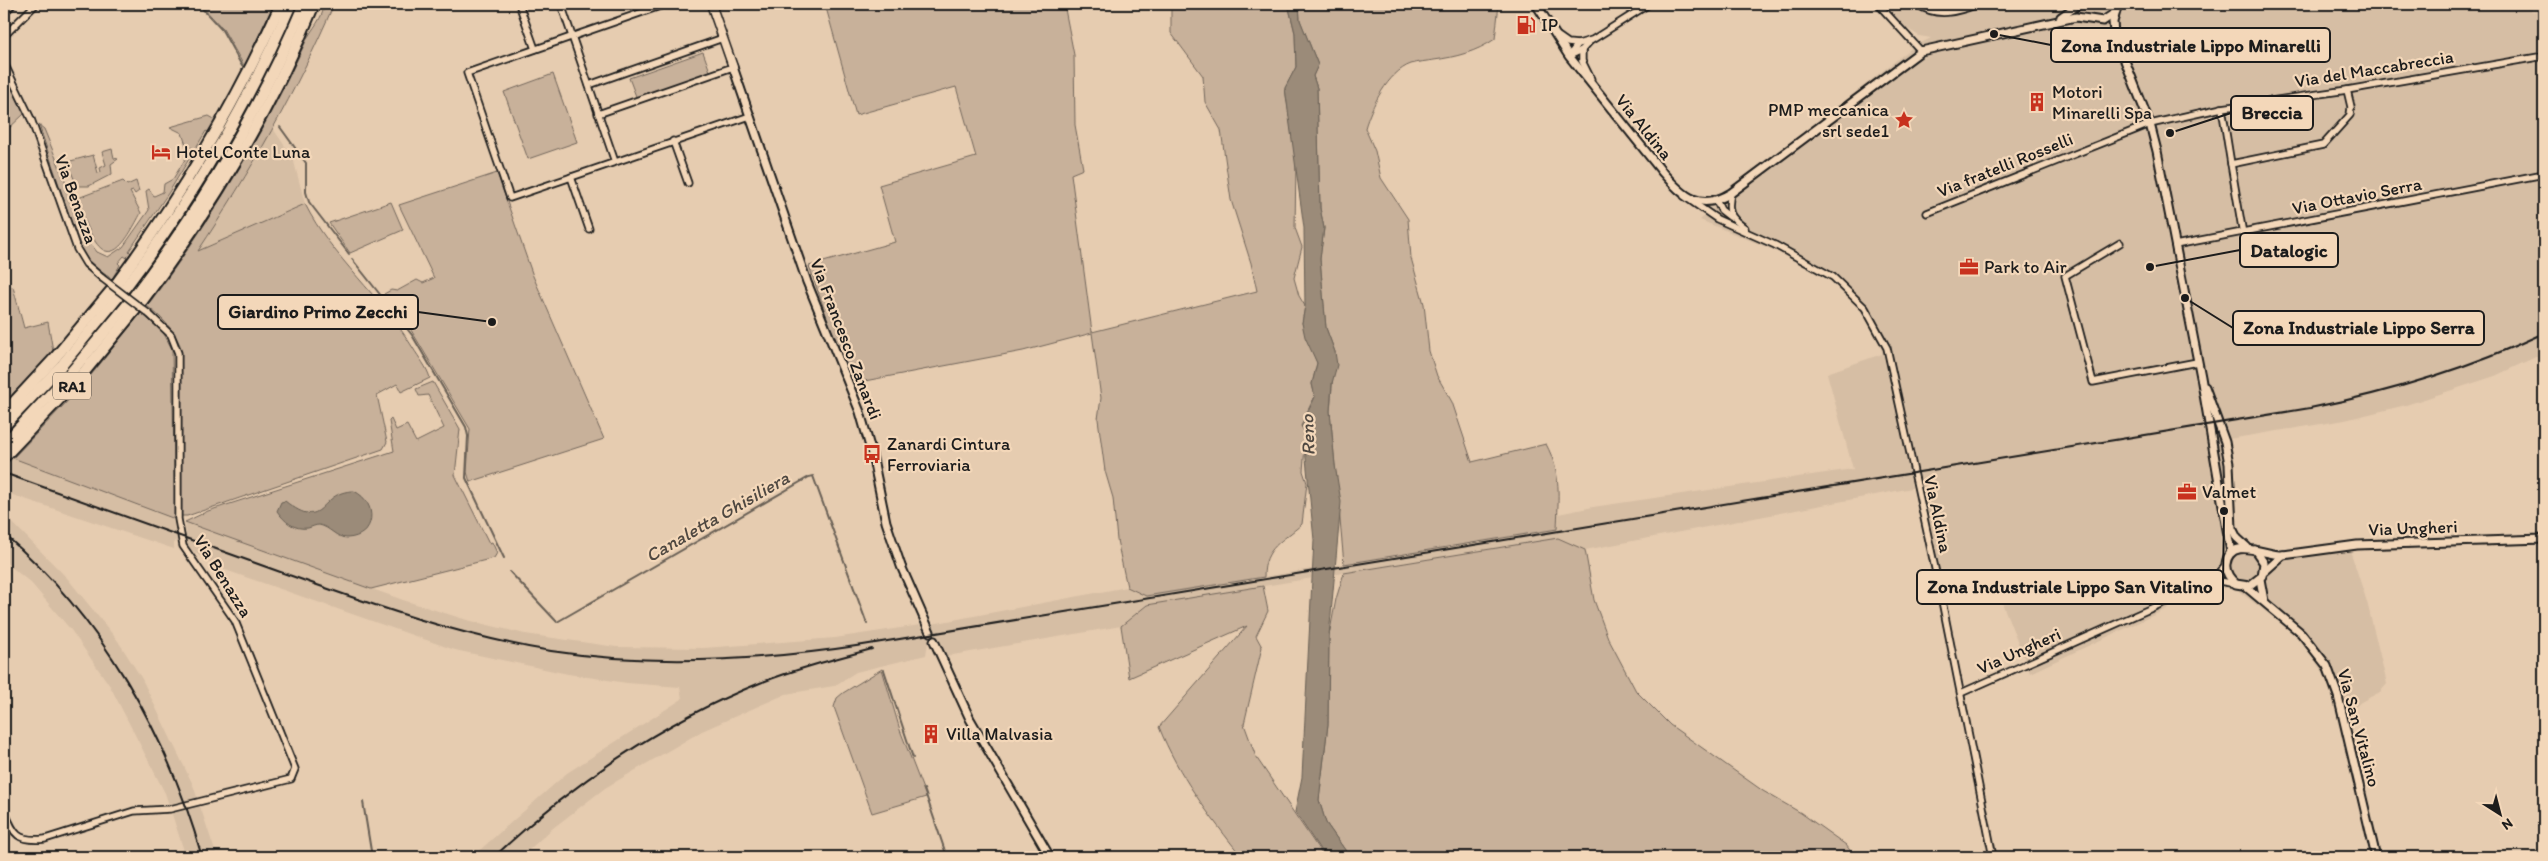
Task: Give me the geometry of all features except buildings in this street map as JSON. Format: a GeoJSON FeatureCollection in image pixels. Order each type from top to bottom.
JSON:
{"type":"FeatureCollection","features":[{"type":"Feature","properties":{"kind":"highway","name":"RA1"},"geometry":{"type":"LineString","coordinates":[[4,413],[118,290],[211,143],[248,73],[281,4]]}},
{"type":"Feature","properties":{"kind":"highway"},"geometry":{"type":"LineString","coordinates":[[4,426],[62,365],[118,290],[172,223],[217,151],[248,95],[291,4]]}},
{"type":"Feature","properties":{"kind":"highway"},"geometry":{"type":"LineString","coordinates":[[4,444],[135,303],[224,162],[270,79],[304,4]]}},
{"type":"Feature","properties":{"kind":"highway","name":"RA1"},"geometry":{"type":"LineString","coordinates":[[4,457],[80,377],[135,303],[190,234],[232,167],[277,86],[314,4]]}},
{"type":"Feature","properties":{"kind":"main road","name":"Via Francesco Zanardi"},"geometry":{"type":"LineString","coordinates":[[711,4],[733,67]]}},
{"type":"Feature","properties":{"kind":"street"},"geometry":{"type":"LineString","coordinates":[[4,36],[36,4]]}},
{"type":"Feature","properties":{"kind":"street"},"geometry":{"type":"LineString","coordinates":[[519,4],[535,49]]}},
{"type":"Feature","properties":{"kind":"street"},"geometry":{"type":"LineString","coordinates":[[561,4],[614,162]]}},
{"type":"Feature","properties":{"kind":"street"},"geometry":{"type":"LineString","coordinates":[[666,4],[467,73],[510,198],[750,116]]}},
{"type":"Feature","properties":{"kind":"street","name":"Via Aldina"},"geometry":{"type":"LineString","coordinates":[[1536,4],[1568,56],[1678,190],[1699,208],[1759,237],[1824,272],[1843,285],[1865,308],[1887,348],[1993,857]]}},
{"type":"Feature","properties":{"kind":"street"},"geometry":{"type":"LineString","coordinates":[[1568,56],[1582,50],[1592,40],[1648,4]]}},
{"type":"Feature","properties":{"kind":"street"},"geometry":{"type":"LineString","coordinates":[[1878,4],[1921,51]]}},
{"type":"Feature","properties":{"kind":"street"},"geometry":{"type":"LineString","coordinates":[[1917,4],[1927,11],[1943,14],[1978,4]]}},
{"type":"Feature","properties":{"kind":"street"},"geometry":{"type":"LineString","coordinates":[[2049,22],[2081,4],[2084,10],[2115,37]]}},
{"type":"Feature","properties":{"kind":"street"},"geometry":{"type":"LineString","coordinates":[[1678,190],[1698,202],[1716,200],[1731,193],[1921,51],[2076,17],[2108,20],[2117,7]]}},
{"type":"Feature","properties":{"kind":"street"},"geometry":{"type":"LineString","coordinates":[[2117,7],[2113,27],[2115,37],[2150,124],[2201,378],[2231,553],[2226,566],[2227,573],[2236,584],[2244,586],[2253,584],[2283,555]]}},
{"type":"Feature","properties":{"kind":"street"},"geometry":{"type":"LineString","coordinates":[[1552,31],[1562,40],[1578,44],[1592,40]]}},
{"type":"Feature","properties":{"kind":"street"},"geometry":{"type":"LineString","coordinates":[[589,85],[723,38]]}},
{"type":"Feature","properties":{"kind":"street"},"geometry":{"type":"LineString","coordinates":[[1568,56],[1578,44]]}},
{"type":"Feature","properties":{"kind":"street"},"geometry":{"type":"LineString","coordinates":[[1582,50],[1584,66],[1600,97]]}},
{"type":"Feature","properties":{"kind":"street","name":"Via del Maccabreccia"},"geometry":{"type":"LineString","coordinates":[[2150,124],[2222,108],[2347,90],[2544,56]]}},
{"type":"Feature","properties":{"kind":"street","name":"Via Benazza"},"geometry":{"type":"LineString","coordinates":[[4,63],[31,119],[78,252],[86,264],[149,314],[171,335],[178,353],[178,519],[184,546],[235,621],[292,760],[295,773],[291,779],[250,788],[218,798],[170,809],[134,812],[70,832],[31,840],[17,836],[4,810]]}},
{"type":"Feature","properties":{"kind":"street"},"geometry":{"type":"LineString","coordinates":[[598,114],[733,67]]}},
{"type":"Feature","properties":{"kind":"street","name":"Via Francesco Zanardi"},"geometry":{"type":"LineString","coordinates":[[733,67],[807,282],[860,412],[872,454],[886,522],[901,566],[930,632]]}},
{"type":"Feature","properties":{"kind":"street"},"geometry":{"type":"LineString","coordinates":[[2231,164],[2323,145],[2350,115],[2351,107],[2347,90]]}},
{"type":"Feature","properties":{"kind":"street"},"geometry":{"type":"LineString","coordinates":[[2222,108],[2243,234]]}},
{"type":"Feature","properties":{"kind":"street","name":"Via fratelli Rosselli"},"geometry":{"type":"LineString","coordinates":[[1926,213],[2150,124]]}},
{"type":"Feature","properties":{"kind":"street"},"geometry":{"type":"LineString","coordinates":[[673,141],[688,183]]}},
{"type":"Feature","properties":{"kind":"street","name":"Via Ottavio Serra"},"geometry":{"type":"LineString","coordinates":[[2175,245],[2243,234],[2390,203],[2544,174]]}},
{"type":"Feature","properties":{"kind":"street"},"geometry":{"type":"LineString","coordinates":[[571,177],[589,229]]}},
{"type":"Feature","properties":{"kind":"street"},"geometry":{"type":"LineString","coordinates":[[1731,193],[1728,211],[1732,219]]}},
{"type":"Feature","properties":{"kind":"street","name":"Via Aldina"},"geometry":{"type":"LineString","coordinates":[[1716,200],[1721,210],[1759,237]]}},
{"type":"Feature","properties":{"kind":"street"},"geometry":{"type":"LineString","coordinates":[[2120,243],[2065,276],[2093,382],[2197,362]]}},
{"type":"Feature","properties":{"kind":"street"},"geometry":{"type":"LineString","coordinates":[[2201,378],[2225,442],[2229,464],[2232,528],[2237,538],[2247,547],[2256,550],[2262,558],[2264,601]]}},
{"type":"Feature","properties":{"kind":"street","name":"Via Ungheri"},"geometry":{"type":"LineString","coordinates":[[2256,550],[2271,555],[2283,555],[2341,546],[2544,539]]}},
{"type":"Feature","properties":{"kind":"street"},"geometry":{"type":"LineString","coordinates":[[2231,553],[2238,548],[2247,547]]}},
{"type":"Feature","properties":{"kind":"street","name":"Via Ungheri"},"geometry":{"type":"LineString","coordinates":[[1960,693],[2199,587],[2213,579],[2226,566]]}},
{"type":"Feature","properties":{"kind":"street","name":"Via Ungheri"},"geometry":{"type":"LineString","coordinates":[[2199,587],[2219,581],[2236,584]]}},
{"type":"Feature","properties":{"kind":"street","name":"Via San Vitalino"},"geometry":{"type":"LineString","coordinates":[[2244,586],[2309,641],[2321,656],[2330,673],[2353,753],[2376,857]]}},
{"type":"Feature","properties":{"kind":"street"},"geometry":{"type":"LineString","coordinates":[[934,641],[970,719],[1050,857]]}},
{"type":"Feature","properties":{"kind":"shaded area"},"geometry":{"type":"Polygon","coordinates":[[[200,4],[274,4],[242,71],[243,64],[223,29],[200,4]]]}},
{"type":"Feature","properties":{"kind":"shaded area"},"geometry":{"type":"Polygon","coordinates":[[[324,4],[334,4],[304,68],[272,130],[236,192],[198,251],[305,204],[329,242],[401,329],[425,366],[430,378],[401,392],[397,384],[377,395],[387,442],[383,449],[187,516],[181,516],[180,345],[166,323],[147,306],[192,243],[234,178],[272,111],[308,37],[320,19],[324,4]]]}},
{"type":"Feature","properties":{"kind":"shaded area"},"geometry":{"type":"Polygon","coordinates":[[[825,4],[1064,4],[1074,55],[1075,125],[1083,169],[1071,174],[1092,332],[1257,291],[1251,263],[1231,200],[1221,130],[1205,102],[1203,76],[1171,33],[1171,4],[1288,4],[1295,33],[1296,67],[1285,88],[1296,162],[1295,228],[1302,247],[1294,278],[1299,296],[1305,306],[1302,323],[1317,363],[1312,384],[1315,396],[1303,420],[1306,434],[1303,471],[1307,483],[1302,524],[1271,552],[1267,559],[1264,577],[1146,596],[1127,587],[1117,540],[1113,498],[1105,471],[1098,419],[1101,398],[1092,333],[1023,351],[854,383],[830,326],[809,266],[895,242],[879,185],[976,157],[956,87],[856,115],[825,4]]]}},
{"type":"Feature","properties":{"kind":"shaded area"},"geometry":{"type":"Polygon","coordinates":[[[1299,4],[1499,4],[1495,39],[1466,53],[1414,63],[1403,68],[1395,74],[1382,91],[1371,110],[1365,128],[1375,151],[1381,178],[1408,219],[1411,258],[1424,304],[1429,351],[1437,376],[1452,402],[1472,462],[1546,444],[1557,475],[1557,529],[1344,564],[1330,411],[1335,352],[1326,328],[1320,259],[1324,228],[1320,208],[1317,88],[1313,76],[1318,65],[1300,20],[1299,4]]]}},
{"type":"Feature","properties":{"kind":"shaded area"},"geometry":{"type":"Polygon","coordinates":[[[1878,4],[2333,4],[2334,6],[2339,4],[2530,4],[2531,12],[2544,10],[2544,353],[2495,376],[2406,405],[2345,420],[2229,439],[2233,484],[2232,530],[2237,549],[2256,556],[2349,547],[2367,602],[2387,684],[2380,692],[2361,702],[2346,715],[2333,700],[2325,676],[2299,637],[2232,586],[2201,593],[2030,673],[1993,580],[1945,591],[1938,571],[1919,479],[1911,481],[1912,488],[1585,550],[1558,538],[1147,605],[1121,626],[947,656],[939,640],[928,642],[926,655],[856,672],[834,686],[786,694],[702,731],[605,788],[553,828],[521,857],[472,857],[567,773],[682,699],[680,687],[627,683],[568,674],[455,650],[214,566],[183,544],[174,541],[174,549],[4,492],[4,468],[13,458],[175,519],[177,532],[186,535],[185,522],[403,600],[467,620],[525,634],[616,647],[704,648],[835,638],[920,625],[924,633],[935,632],[932,624],[1127,587],[1146,596],[1557,529],[1558,514],[1593,507],[1853,469],[1827,373],[1882,354],[1879,336],[1869,319],[1859,305],[1843,290],[1808,264],[1700,220],[1739,184],[1913,47],[1931,38],[1919,36],[1902,25],[1878,4]]]}},
{"type":"Feature","properties":{"kind":"shaded area"},"geometry":{"type":"Polygon","coordinates":[[[703,52],[711,74],[637,99],[629,78],[703,52]]]}},
{"type":"Feature","properties":{"kind":"shaded area"},"geometry":{"type":"Polygon","coordinates":[[[553,74],[577,142],[528,159],[504,92],[553,74]]]}},
{"type":"Feature","properties":{"kind":"shaded area"},"geometry":{"type":"Polygon","coordinates":[[[4,75],[7,75],[25,113],[4,133],[4,75]]]}},
{"type":"Feature","properties":{"kind":"shaded area"},"geometry":{"type":"Polygon","coordinates":[[[209,116],[216,120],[208,132],[206,131],[169,192],[129,251],[131,253],[127,258],[124,256],[118,263],[120,265],[112,279],[91,265],[81,251],[39,125],[44,129],[91,244],[97,252],[108,257],[123,247],[149,210],[146,191],[149,189],[154,196],[163,192],[164,184],[173,179],[192,148],[186,145],[182,133],[170,127],[209,116]]]}},
{"type":"Feature","properties":{"kind":"shaded area"},"geometry":{"type":"Polygon","coordinates":[[[272,127],[293,158],[305,204],[198,251],[254,162],[272,127]]]}},
{"type":"Feature","properties":{"kind":"shaded area"},"geometry":{"type":"Polygon","coordinates":[[[112,149],[114,158],[118,159],[111,164],[112,174],[89,186],[77,186],[67,162],[93,155],[98,173],[101,172],[100,168],[106,165],[102,152],[112,149]]]}},
{"type":"Feature","properties":{"kind":"shaded area"},"geometry":{"type":"Polygon","coordinates":[[[497,173],[533,276],[604,439],[470,482],[467,472],[470,429],[411,330],[384,294],[391,290],[397,291],[417,280],[423,283],[434,278],[399,205],[497,173]]]}},
{"type":"Feature","properties":{"kind":"shaded area"},"geometry":{"type":"Polygon","coordinates":[[[123,181],[127,185],[136,181],[139,191],[135,194],[133,191],[130,192],[141,213],[118,248],[105,251],[97,245],[90,232],[78,198],[123,181]]]}},
{"type":"Feature","properties":{"kind":"shaded area"},"geometry":{"type":"Polygon","coordinates":[[[391,202],[403,230],[350,253],[329,223],[391,202]]]}},
{"type":"Feature","properties":{"kind":"shaded area"},"geometry":{"type":"Polygon","coordinates":[[[13,287],[24,328],[48,322],[53,351],[4,403],[4,288],[13,287]]]}},
{"type":"Feature","properties":{"kind":"shaded area"},"geometry":{"type":"Polygon","coordinates":[[[141,313],[163,332],[172,349],[175,519],[13,458],[83,385],[141,313]]]}},
{"type":"Feature","properties":{"kind":"shaded area"},"geometry":{"type":"Polygon","coordinates":[[[433,382],[460,429],[455,475],[489,543],[492,542],[497,553],[494,558],[371,589],[185,522],[208,511],[394,451],[389,421],[391,419],[396,430],[407,425],[416,442],[444,428],[428,395],[419,396],[416,389],[433,382]]]}},
{"type":"Feature","properties":{"kind":"shaded area"},"geometry":{"type":"Polygon","coordinates":[[[4,514],[68,579],[118,641],[142,679],[193,785],[217,857],[186,857],[165,793],[110,686],[71,630],[31,583],[4,561],[4,514]]]}},
{"type":"Feature","properties":{"kind":"shaded area"},"geometry":{"type":"Polygon","coordinates":[[[1558,538],[1585,550],[1594,600],[1608,638],[1636,691],[1670,725],[1763,791],[1801,813],[1846,845],[1855,857],[1350,857],[1326,823],[1319,800],[1328,724],[1329,636],[1336,599],[1344,573],[1558,538]]]}},
{"type":"Feature","properties":{"kind":"shaded area"},"geometry":{"type":"Polygon","coordinates":[[[1263,586],[1268,611],[1256,636],[1262,647],[1244,724],[1256,757],[1324,857],[1242,857],[1185,779],[1159,727],[1247,626],[1129,678],[1121,626],[1147,605],[1263,586]]]}},
{"type":"Feature","properties":{"kind":"shaded area"},"geometry":{"type":"Polygon","coordinates":[[[882,669],[900,730],[926,797],[872,813],[834,707],[837,698],[843,693],[882,669]]]}},
{"type":"Feature","properties":{"kind":"water","name":"Reno"},"geometry":{"type":"Polygon","coordinates":[[[1288,4],[1299,4],[1300,20],[1318,65],[1313,76],[1317,88],[1320,208],[1324,228],[1320,259],[1326,328],[1335,352],[1337,365],[1332,383],[1330,411],[1335,465],[1341,502],[1329,636],[1328,724],[1319,800],[1326,823],[1350,857],[1325,857],[1295,812],[1302,777],[1314,540],[1305,448],[1306,434],[1301,426],[1315,397],[1312,384],[1317,363],[1305,337],[1302,323],[1305,306],[1304,228],[1285,88],[1296,67],[1295,33],[1288,4]]]}},
{"type":"Feature","properties":{"kind":"water"},"geometry":{"type":"Polygon","coordinates":[[[354,491],[368,503],[371,519],[369,526],[357,536],[343,538],[319,525],[298,528],[283,519],[277,511],[281,502],[285,501],[299,510],[308,513],[316,512],[334,497],[342,493],[354,491]]]}},
{"type":"Feature","properties":{"kind":"waterway","name":"Canaletta Ghisiliera"},"geometry":{"type":"LineString","coordinates":[[198,4],[222,30],[242,66]]}},
{"type":"Feature","properties":{"kind":"waterway","name":"Canaletta Ghisiliera"},"geometry":{"type":"LineString","coordinates":[[280,127],[306,163],[306,192],[309,202],[349,254]]}},
{"type":"Feature","properties":{"kind":"waterway","name":"Canaletta Ghisiliera"},"geometry":{"type":"LineString","coordinates":[[352,259],[412,335],[466,427],[468,436],[466,478],[504,558]]}},
{"type":"Feature","properties":{"kind":"waterway","name":"Canaletta Ghisiliera"},"geometry":{"type":"LineString","coordinates":[[510,572],[557,622],[813,476],[867,624]]}},
{"type":"Feature","properties":{"kind":"waterway","name":"Canaletta Ghisiliera"},"geometry":{"type":"LineString","coordinates":[[884,670],[913,758]]}},
{"type":"Feature","properties":{"kind":"waterway","name":"Canaletta Ghisiliera"},"geometry":{"type":"LineString","coordinates":[[924,789],[947,857]]}},
{"type":"Feature","properties":{"kind":"waterway"},"geometry":{"type":"LineString","coordinates":[[363,802],[372,857]]}},
{"type":"Feature","properties":{"kind":"railway"},"geometry":{"type":"LineString","coordinates":[[4,18],[18,4]]}},
{"type":"Feature","properties":{"kind":"railway"},"geometry":{"type":"LineString","coordinates":[[4,473],[351,597],[417,619],[483,637],[517,645],[590,656],[668,660],[746,658],[824,651],[863,645],[2310,408],[2340,402],[2429,378],[2516,346],[2544,333]]}},
{"type":"Feature","properties":{"kind":"railway"},"geometry":{"type":"LineString","coordinates":[[4,534],[39,567],[71,602],[127,681],[150,723],[170,767],[188,811],[202,857]]}},
{"type":"Feature","properties":{"kind":"railway"},"geometry":{"type":"LineString","coordinates":[[494,857],[554,805],[653,736],[724,699],[760,683],[815,664],[872,649]]}},
{"type":"Feature","properties":{"kind":"place","name":"IP"},"geometry":{"type":"Point","coordinates":[1526,25]}},
{"type":"Feature","properties":{"kind":"place","name":"Zona Industriale Lippo Minarelli"},"geometry":{"type":"Point","coordinates":[1994,34]}},
{"type":"Feature","properties":{"kind":"place","name":"Motori Minarelli Spa"},"geometry":{"type":"Point","coordinates":[2037,102]}},
{"type":"Feature","properties":{"kind":"place","name":"PMP meccanica srl sede1"},"geometry":{"type":"Point","coordinates":[1904,120]}},
{"type":"Feature","properties":{"kind":"place","name":"Breccia"},"geometry":{"type":"Point","coordinates":[2170,133]}},
{"type":"Feature","properties":{"kind":"place","name":"Hotel Conte Luna"},"geometry":{"type":"Point","coordinates":[161,152]}},
{"type":"Feature","properties":{"kind":"place","name":"Park to Air"},"geometry":{"type":"Point","coordinates":[1969,267]}},
{"type":"Feature","properties":{"kind":"place","name":"Datalogic"},"geometry":{"type":"Point","coordinates":[2150,267]}},
{"type":"Feature","properties":{"kind":"place","name":"Zona Industriale Lippo Serra"},"geometry":{"type":"Point","coordinates":[2185,298]}},
{"type":"Feature","properties":{"kind":"place","name":"Giardino Primo Zecchi"},"geometry":{"type":"Point","coordinates":[492,322]}},
{"type":"Feature","properties":{"kind":"place","name":"Zanardi Cintura Ferroviaria"},"geometry":{"type":"Point","coordinates":[872,454]}},
{"type":"Feature","properties":{"kind":"place","name":"Valmet"},"geometry":{"type":"Point","coordinates":[2187,492]}},
{"type":"Feature","properties":{"kind":"place","name":"Zona Industriale Lippo San Vitalino"},"geometry":{"type":"Point","coordinates":[2224,511]}},
{"type":"Feature","properties":{"kind":"place","name":"Villa Malvasia"},"geometry":{"type":"Point","coordinates":[931,734]}}]}
